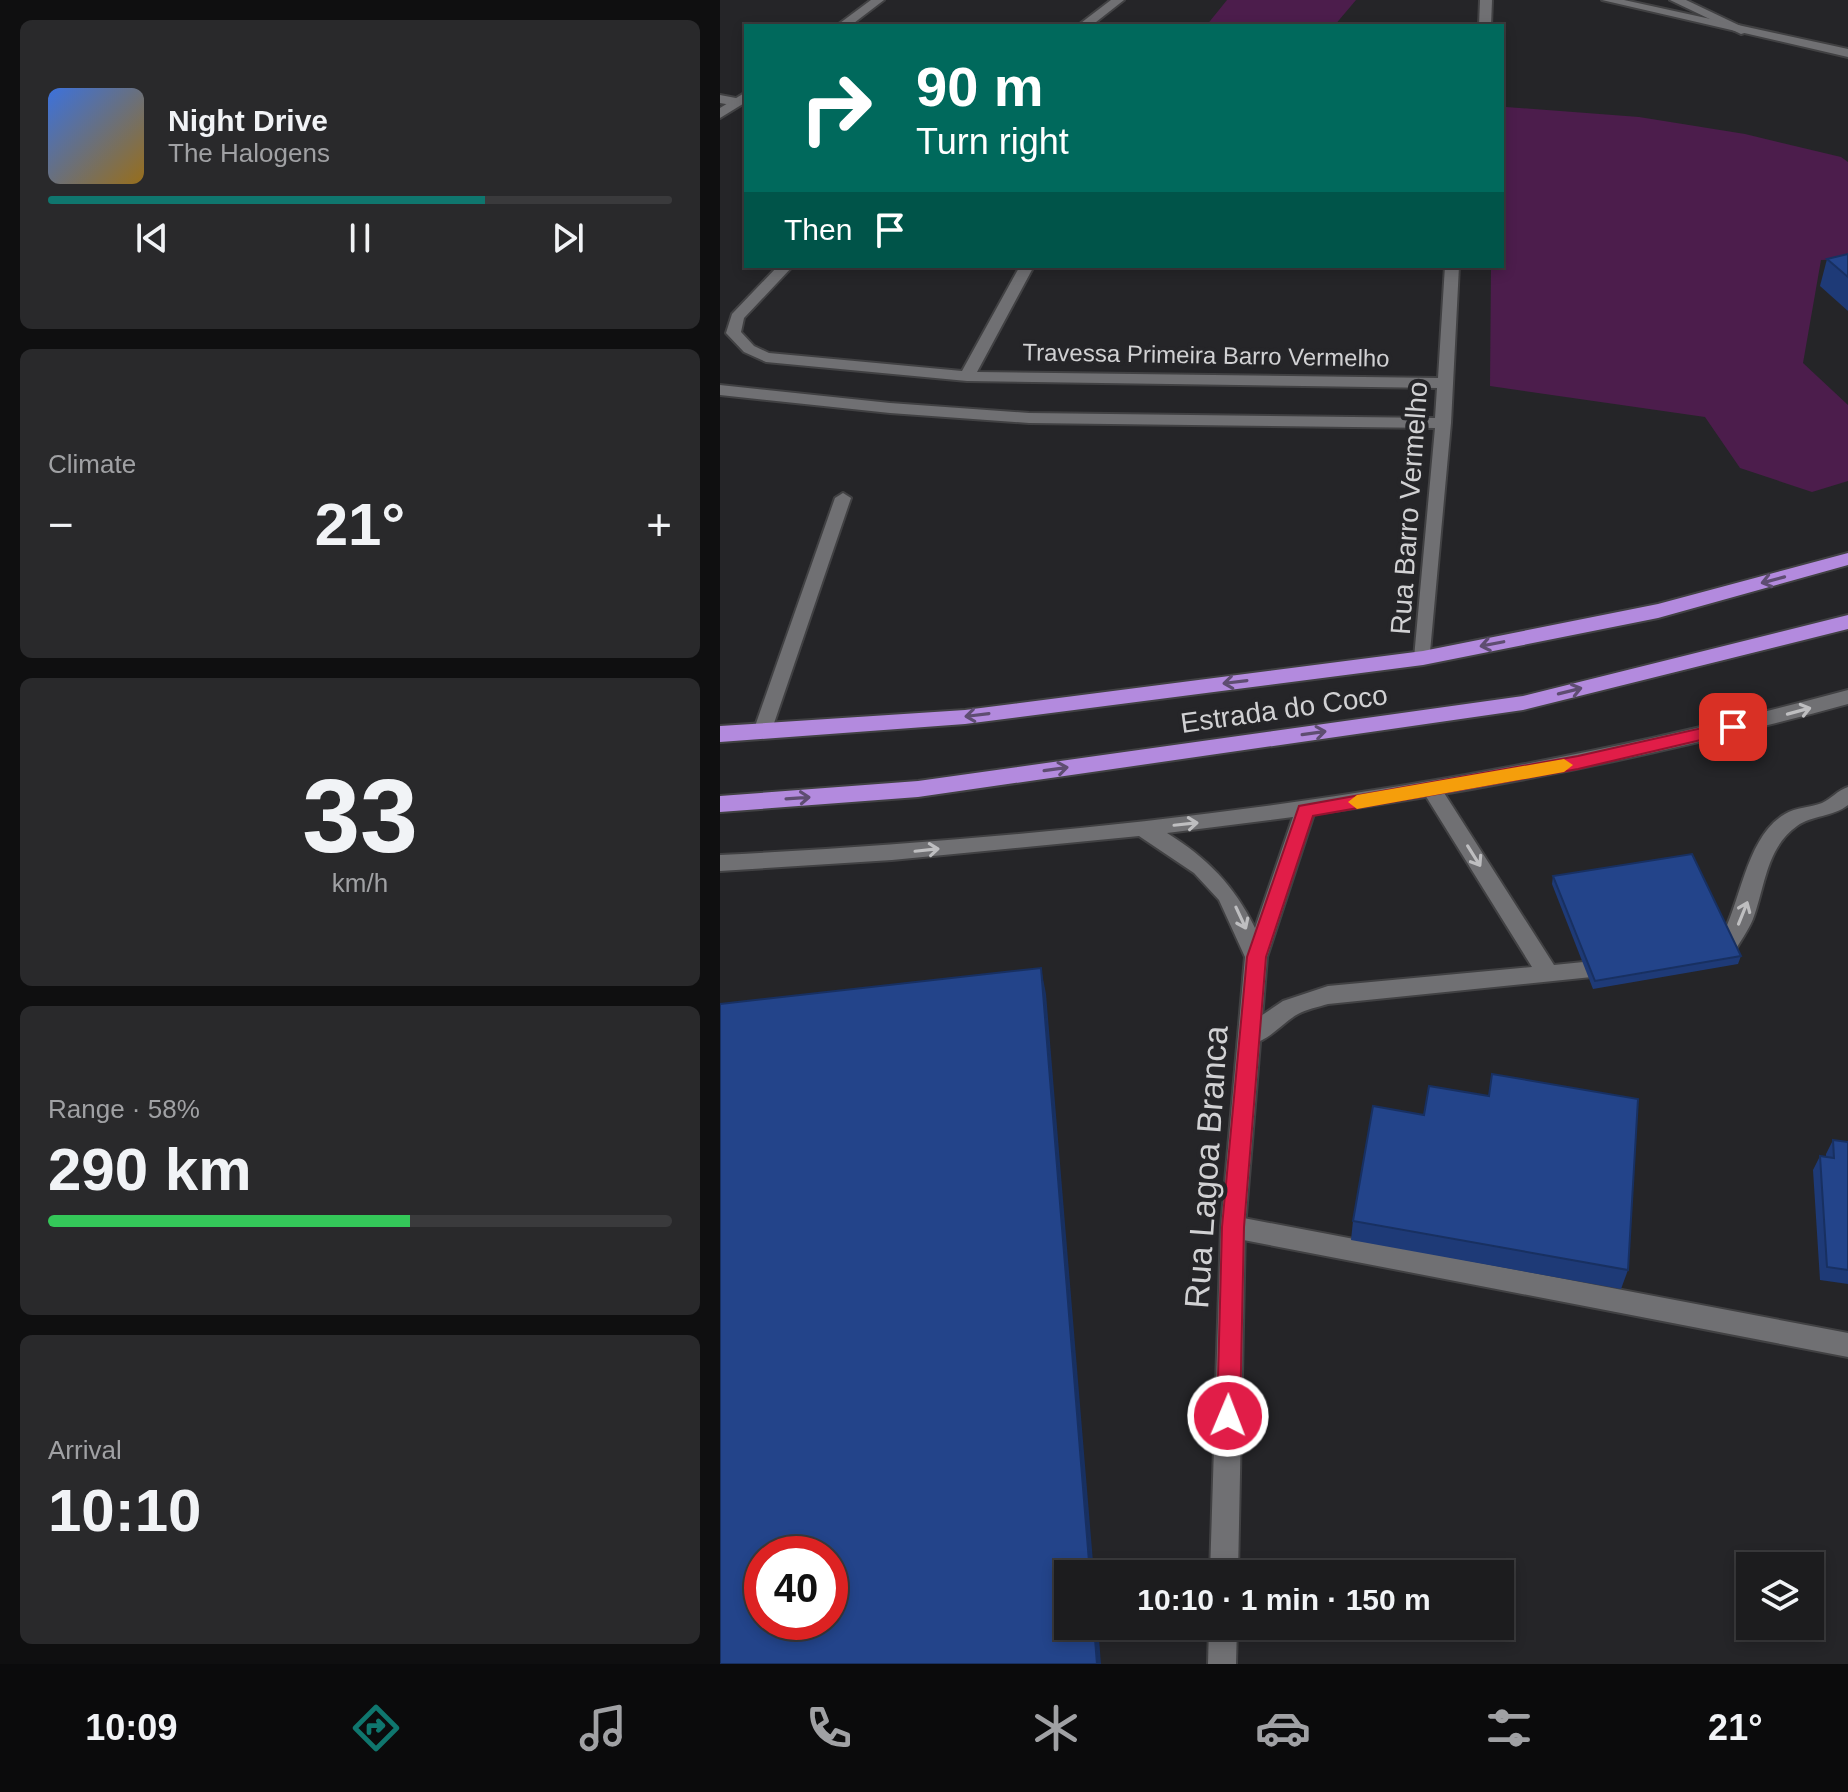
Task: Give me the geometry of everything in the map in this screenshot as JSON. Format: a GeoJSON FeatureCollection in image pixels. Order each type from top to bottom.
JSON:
{"type":"FeatureCollection","features":[{"type":"Feature","properties":{"kind":"highway","name":"Estrada do Coco"},"geometry":{"type":"LineString","coordinates":[[720,734],[965,717],[1423,658],[1658,611],[1848,559]]}},
{"type":"Feature","properties":{"kind":"highway","name":"Estrada do Coco"},"geometry":{"type":"LineString","coordinates":[[720,804],[918,789],[1523,703],[1848,622]]}},
{"type":"Feature","properties":{"kind":"street"},"geometry":{"type":"LineString","coordinates":[[845,24],[878,0]]}},
{"type":"Feature","properties":{"kind":"street"},"geometry":{"type":"LineString","coordinates":[[1086,24],[1118,0]]}},
{"type":"Feature","properties":{"kind":"street"},"geometry":{"type":"LineString","coordinates":[[1485,24],[1486,0]]}},
{"type":"Feature","properties":{"kind":"street"},"geometry":{"type":"LineString","coordinates":[[1608,0],[1848,53]]}},
{"type":"Feature","properties":{"kind":"street"},"geometry":{"type":"LineString","coordinates":[[1676,0],[1745,31]]}},
{"type":"Feature","properties":{"kind":"street"},"geometry":{"type":"LineString","coordinates":[[720,99],[741,99]]}},
{"type":"Feature","properties":{"kind":"street"},"geometry":{"type":"LineString","coordinates":[[720,114],[741,99]]}},
{"type":"Feature","properties":{"kind":"street","name":"Travessa Primeira Barro Vermelho"},"geometry":{"type":"LineString","coordinates":[[784,268],[737,317],[733,333],[749,349],[766,357],[967,376],[1445,383]]}},
{"type":"Feature","properties":{"kind":"street","name":"Travessa Primeira Barro Vermelho"},"geometry":{"type":"LineString","coordinates":[[967,376],[1026,268]]}},
{"type":"Feature","properties":{"kind":"street","name":"Rua Barro Vermelho"},"geometry":{"type":"LineString","coordinates":[[1423,658],[1443,423],[1452,268]]}},
{"type":"Feature","properties":{"kind":"street"},"geometry":{"type":"LineString","coordinates":[[720,390],[890,408],[1029,418],[1443,423]]}},
{"type":"Feature","properties":{"kind":"street"},"geometry":{"type":"LineString","coordinates":[[762,732],[843,498]]}},
{"type":"Feature","properties":{"kind":"street"},"geometry":{"type":"LineString","coordinates":[[720,863],[849,857],[1305,811],[1578,763],[1848,697]]}},
{"type":"Feature","properties":{"kind":"street"},"geometry":{"type":"LineString","coordinates":[[1432,790],[1549,975]]}},
{"type":"Feature","properties":{"kind":"street"},"geometry":{"type":"LineString","coordinates":[[1692,958],[1727,946],[1742,920],[1760,860],[1774,837],[1792,819],[1830,808],[1848,794]]}},
{"type":"Feature","properties":{"kind":"street","name":"Rua Lagoa Branca"},"geometry":{"type":"LineString","coordinates":[[1224,1560],[1233,1227],[1256,957],[1305,811]]}},
{"type":"Feature","properties":{"kind":"street","name":"Rua Lagoa Branca"},"geometry":{"type":"LineString","coordinates":[[1144,829],[1186,854],[1219,882],[1241,913],[1256,957]]}},
{"type":"Feature","properties":{"kind":"street"},"geometry":{"type":"LineString","coordinates":[[1251,1035],[1291,1007],[1328,995],[1637,966]]}},
{"type":"Feature","properties":{"kind":"street"},"geometry":{"type":"LineString","coordinates":[[1233,1227],[1848,1345]]}},
{"type":"Feature","properties":{"kind":"street"},"geometry":{"type":"LineString","coordinates":[[1222,1664],[1223,1640]]}},
{"type":"Feature","properties":{"kind":"shaded area"},"geometry":{"type":"Polygon","coordinates":[[[1227,0],[1356,0],[1336,24],[1208,24],[1227,0]]]}},
{"type":"Feature","properties":{"kind":"shaded area"},"geometry":{"type":"Polygon","coordinates":[[[1506,107],[1639,117],[1745,134],[1841,157],[1848,162],[1848,259],[1821,260],[1803,363],[1848,405],[1848,481],[1812,492],[1740,468],[1705,417],[1490,386],[1491,268],[1504,268],[1506,107]]]}},
{"type":"Feature","properties":{"kind":"building"},"geometry":{"type":"Polygon","coordinates":[[[1848,254],[1848,277],[1827,259],[1848,254]]]}},
{"type":"Feature","properties":{"kind":"building"},"geometry":{"type":"Polygon","coordinates":[[[1692,854],[1741,956],[1595,981],[1553,876],[1692,854]]]}},
{"type":"Feature","properties":{"kind":"building"},"geometry":{"type":"Polygon","coordinates":[[[1041,968],[1089,1560],[1054,1560],[1054,1640],[1095,1640],[1097,1664],[720,1664],[720,1004],[1041,968]]]}},
{"type":"Feature","properties":{"kind":"building"},"geometry":{"type":"Polygon","coordinates":[[[1492,1074],[1638,1099],[1628,1270],[1353,1221],[1373,1106],[1424,1115],[1429,1086],[1489,1096],[1492,1074]]]}},
{"type":"Feature","properties":{"kind":"building"},"geometry":{"type":"Polygon","coordinates":[[[1833,1140],[1848,1142],[1848,1270],[1827,1267],[1820,1156],[1834,1158],[1833,1140]]]}},
{"type":"Feature","properties":{"kind":"slow traffic"},"geometry":{"type":"LineString","coordinates":[[1357,802],[1564,765]]}},
{"type":"Feature","properties":{"kind":"route"},"geometry":{"type":"LineString","coordinates":[[1228,1416],[1233,1227],[1256,957],[1305,811],[1578,763],[1733,727]]}}]}
